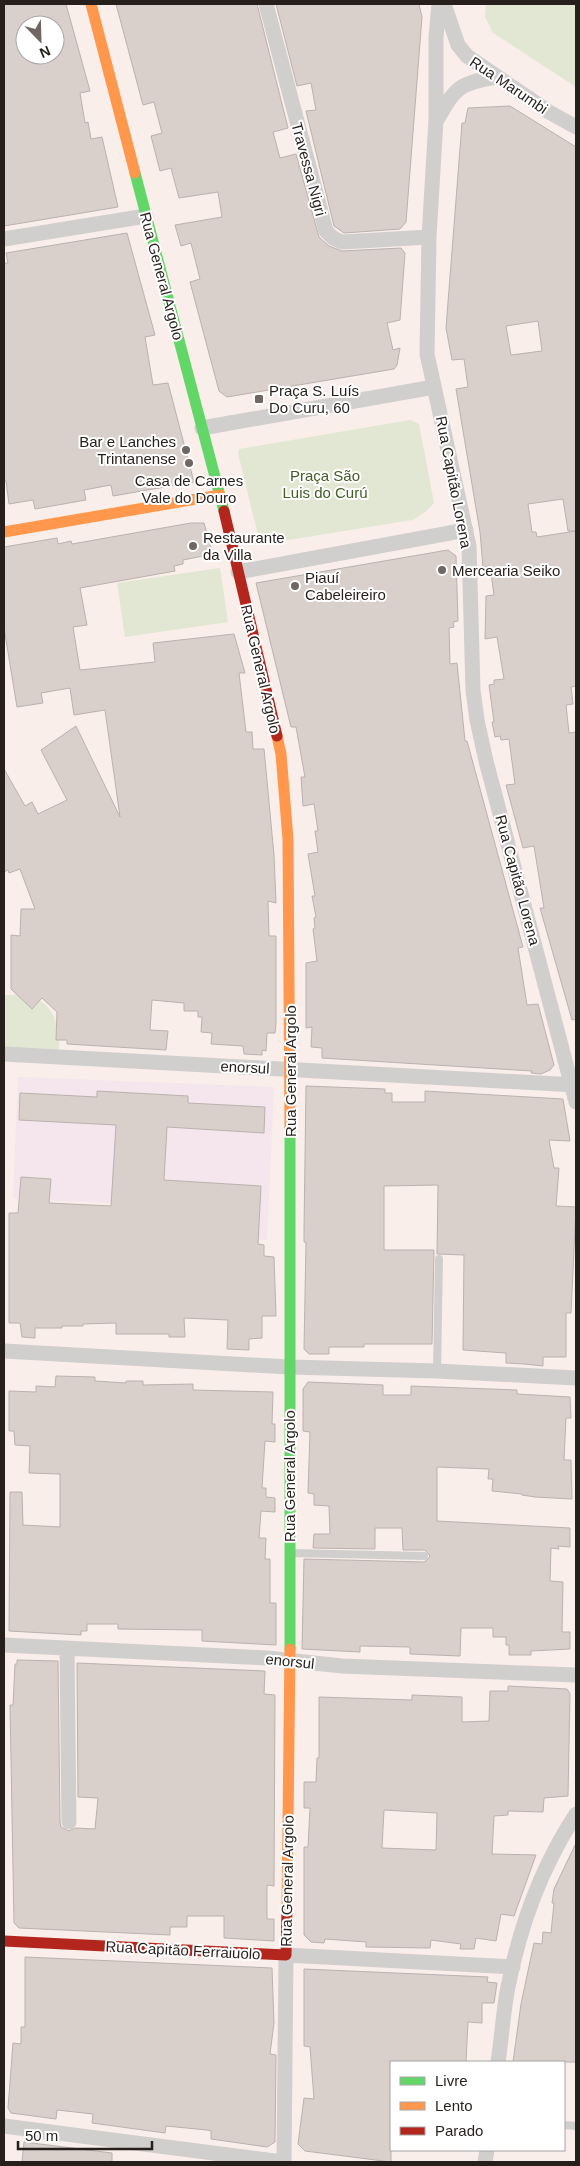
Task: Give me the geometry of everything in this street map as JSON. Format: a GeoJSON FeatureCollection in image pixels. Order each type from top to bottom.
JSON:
{"type":"FeatureCollection","features":[{"type":"Feature","properties":{"kind":"street","name":"Rua General Argolo"},"geometry":{"type":"LineString","coordinates":[[91,4],[220,495],[281,754],[288,839],[290,1070],[290,1660],[284,2162]]}},
{"type":"Feature","properties":{"kind":"street","name":"Travessa Nigri"},"geometry":{"type":"LineString","coordinates":[[266,4],[326,231],[333,238],[347,242],[429,238]]}},
{"type":"Feature","properties":{"kind":"street","name":"Rua Capitão Lorena"},"geometry":{"type":"LineString","coordinates":[[440,4],[436,37],[436,120],[429,238],[427,354],[469,546],[473,690],[477,720],[486,761],[574,1085],[576,1102]]}},
{"type":"Feature","properties":{"kind":"street","name":"Rua Marumbi"},"geometry":{"type":"LineString","coordinates":[[444,4],[458,45],[467,56],[549,112],[576,127]]}},
{"type":"Feature","properties":{"kind":"street","name":"Rua Capitão Lorena"},"geometry":{"type":"LineString","coordinates":[[436,120],[451,95],[460,87],[472,82],[496,77]]}},
{"type":"Feature","properties":{"kind":"street"},"geometry":{"type":"LineString","coordinates":[[4,239],[146,216]]}},
{"type":"Feature","properties":{"kind":"street"},"geometry":{"type":"LineString","coordinates":[[202,428],[434,387]]}},
{"type":"Feature","properties":{"kind":"street"},"geometry":{"type":"LineString","coordinates":[[4,532],[220,495]]}},
{"type":"Feature","properties":{"kind":"street"},"geometry":{"type":"LineString","coordinates":[[238,572],[466,530]]}},
{"type":"Feature","properties":{"kind":"street","name":"enorsul"},"geometry":{"type":"LineString","coordinates":[[4,1054],[574,1085]]}},
{"type":"Feature","properties":{"kind":"street"},"geometry":{"type":"LineString","coordinates":[[4,1351],[289,1367],[437,1371],[576,1378]]}},
{"type":"Feature","properties":{"kind":"street","name":"enorsul"},"geometry":{"type":"LineString","coordinates":[[4,1645],[290,1660],[342,1666],[576,1675]]}},
{"type":"Feature","properties":{"kind":"street"},"geometry":{"type":"LineString","coordinates":[[67,1648],[69,1822]]}},
{"type":"Feature","properties":{"kind":"street"},"geometry":{"type":"LineString","coordinates":[[498,2061],[508,1988],[529,1911],[545,1868],[562,1835],[576,1814]]}},
{"type":"Feature","properties":{"kind":"street","name":"Rua Capitão Ferraiuolo"},"geometry":{"type":"LineString","coordinates":[[4,1941],[513,1966]]}},
{"type":"Feature","properties":{"kind":"street"},"geometry":{"type":"LineString","coordinates":[[4,2126],[284,2162]]}},
{"type":"Feature","properties":{"kind":"lane"},"geometry":{"type":"LineString","coordinates":[[437,1371],[439,1259]]}},
{"type":"Feature","properties":{"kind":"lane"},"geometry":{"type":"LineString","coordinates":[[289,1553],[424,1556]]}},
{"type":"Feature","properties":{"kind":"shaded area"},"geometry":{"type":"Polygon","coordinates":[[[18,1077],[274,1087],[267,1240],[159,1235],[160,1205],[13,1199],[18,1077]]]}},
{"type":"Feature","properties":{"kind":"green space"},"geometry":{"type":"Polygon","coordinates":[[[486,4],[576,4],[576,87],[493,33],[485,17],[486,4]]]}},
{"type":"Feature","properties":{"kind":"green space","name":"Praça São Luis do Curú"},"geometry":{"type":"Polygon","coordinates":[[[410,420],[419,424],[434,503],[424,513],[412,520],[270,543],[262,541],[257,531],[238,453],[239,449],[410,420]]]}},
{"type":"Feature","properties":{"kind":"green space"},"geometry":{"type":"Polygon","coordinates":[[[220,568],[228,622],[125,637],[117,583],[220,568]]]}},
{"type":"Feature","properties":{"kind":"green space"},"geometry":{"type":"Polygon","coordinates":[[[4,995],[25,995],[45,1004],[57,1026],[59,1053],[4,1051],[4,995]]]}},
{"type":"Feature","properties":{"kind":"building"},"geometry":{"type":"Polygon","coordinates":[[[4,4],[66,4],[90,91],[80,93],[85,123],[88,122],[91,139],[102,137],[118,207],[4,226],[4,4]]]}},
{"type":"Feature","properties":{"kind":"building"},"geometry":{"type":"Polygon","coordinates":[[[116,4],[257,4],[288,128],[273,132],[280,158],[296,154],[319,237],[329,246],[342,251],[401,248],[405,253],[400,320],[387,323],[393,350],[400,348],[397,365],[394,369],[227,397],[219,391],[190,282],[200,279],[191,243],[181,246],[175,225],[222,217],[218,192],[179,198],[171,168],[160,171],[151,136],[162,133],[154,102],[143,105],[116,4]]]}},
{"type":"Feature","properties":{"kind":"building"},"geometry":{"type":"Polygon","coordinates":[[[276,4],[419,4],[422,17],[406,222],[400,229],[344,233],[334,226],[306,111],[316,110],[311,83],[297,86],[276,4]]]}},
{"type":"Feature","properties":{"kind":"building"},"geometry":{"type":"Polygon","coordinates":[[[510,106],[576,147],[576,531],[576,686],[571,687],[573,704],[566,705],[569,733],[576,732],[576,1019],[572,1020],[540,908],[544,908],[534,846],[523,848],[506,785],[515,784],[509,739],[501,740],[500,736],[495,737],[492,722],[494,722],[489,685],[494,684],[494,680],[504,679],[497,637],[485,639],[486,596],[494,595],[490,566],[483,567],[480,532],[456,389],[468,387],[464,359],[452,360],[446,328],[462,123],[465,123],[468,108],[510,106]],[[538,321],[506,326],[511,355],[542,351],[538,321]],[[563,499],[528,504],[532,532],[536,532],[537,537],[576,531],[568,531],[563,499]]]}},
{"type":"Feature","properties":{"kind":"building"},"geometry":{"type":"Polygon","coordinates":[[[127,233],[155,335],[145,337],[153,385],[168,383],[194,482],[113,496],[111,485],[84,490],[86,500],[35,509],[33,500],[9,504],[6,481],[4,481],[4,263],[8,263],[6,253],[127,233]]]}},
{"type":"Feature","properties":{"kind":"building"},"geometry":{"type":"Polygon","coordinates":[[[191,523],[204,523],[213,554],[183,560],[183,564],[174,566],[175,571],[80,588],[87,625],[73,627],[80,670],[155,662],[153,643],[234,634],[245,673],[239,673],[246,732],[252,732],[253,749],[264,749],[274,855],[276,903],[268,901],[269,936],[276,936],[276,1024],[275,1033],[267,1033],[266,1051],[262,1050],[262,1055],[244,1054],[243,1046],[211,1044],[212,1033],[201,1032],[202,1017],[198,1017],[198,1011],[184,1011],[184,1003],[152,1000],[150,1030],[168,1031],[166,1050],[67,1044],[67,1040],[56,1040],[57,1012],[42,998],[32,1009],[11,989],[11,935],[20,936],[21,909],[35,909],[20,869],[9,873],[8,870],[4,872],[4,769],[25,806],[32,802],[38,814],[67,800],[41,750],[76,726],[120,817],[105,710],[74,715],[70,688],[41,693],[43,703],[17,707],[4,628],[4,547],[57,538],[58,544],[71,541],[72,544],[191,523]]]}},
{"type":"Feature","properties":{"kind":"building"},"geometry":{"type":"Polygon","coordinates":[[[448,550],[456,556],[458,621],[453,622],[454,627],[449,628],[450,664],[457,663],[465,741],[467,741],[523,947],[518,948],[527,1005],[538,1004],[554,1065],[550,1070],[541,1074],[531,1073],[532,1071],[322,1058],[322,1048],[311,1047],[312,1027],[306,1028],[306,963],[317,961],[313,929],[315,928],[314,918],[316,917],[312,896],[315,896],[308,854],[318,852],[315,831],[318,831],[314,804],[303,806],[301,777],[305,777],[296,727],[291,727],[256,583],[448,550]]]}},
{"type":"Feature","properties":{"kind":"building"},"geometry":{"type":"Polygon","coordinates":[[[306,1086],[385,1089],[385,1093],[392,1093],[392,1102],[425,1102],[425,1091],[563,1099],[570,1141],[549,1140],[554,1168],[559,1168],[556,1206],[576,1207],[571,1313],[566,1313],[566,1357],[543,1357],[543,1366],[506,1363],[506,1353],[463,1350],[464,1255],[437,1254],[438,1185],[384,1186],[384,1250],[434,1250],[432,1344],[364,1344],[364,1347],[329,1347],[329,1354],[309,1354],[304,1349],[306,1086]]]}},
{"type":"Feature","properties":{"kind":"building"},"geometry":{"type":"Polygon","coordinates":[[[97,1091],[188,1096],[188,1103],[265,1107],[264,1133],[167,1127],[164,1180],[261,1186],[258,1244],[264,1245],[264,1256],[274,1257],[276,1316],[262,1316],[262,1338],[249,1339],[249,1350],[227,1349],[228,1320],[184,1318],[185,1337],[169,1337],[169,1334],[116,1334],[116,1323],[83,1324],[83,1326],[62,1326],[62,1328],[35,1328],[35,1338],[22,1337],[20,1323],[9,1323],[9,1213],[18,1213],[21,1177],[51,1179],[49,1203],[111,1206],[116,1125],[19,1120],[20,1093],[97,1097],[97,1091]]]}},
{"type":"Feature","properties":{"kind":"building"},"geometry":{"type":"Polygon","coordinates":[[[56,1376],[95,1377],[95,1381],[126,1383],[126,1381],[143,1381],[143,1385],[193,1384],[193,1390],[273,1392],[272,1424],[275,1424],[275,1442],[265,1441],[262,1488],[266,1488],[266,1497],[275,1498],[275,1512],[261,1511],[259,1538],[266,1538],[265,1559],[270,1559],[270,1603],[276,1603],[276,1645],[202,1641],[202,1630],[118,1629],[118,1624],[87,1624],[87,1631],[81,1631],[81,1635],[9,1631],[10,1492],[22,1492],[23,1525],[60,1527],[60,1474],[29,1473],[30,1446],[15,1445],[14,1431],[9,1431],[9,1391],[36,1392],[36,1386],[55,1387],[56,1376]]]}},
{"type":"Feature","properties":{"kind":"building"},"geometry":{"type":"Polygon","coordinates":[[[308,1382],[383,1385],[383,1395],[411,1395],[411,1386],[517,1390],[517,1394],[570,1397],[571,1418],[566,1418],[564,1460],[571,1460],[572,1499],[535,1497],[492,1491],[493,1479],[488,1479],[489,1469],[437,1467],[437,1521],[570,1528],[570,1547],[558,1546],[559,1549],[551,1548],[550,1581],[563,1582],[562,1632],[570,1632],[570,1649],[531,1651],[531,1655],[509,1655],[509,1645],[506,1645],[506,1637],[493,1637],[493,1628],[461,1628],[460,1656],[410,1654],[410,1647],[360,1646],[360,1652],[302,1649],[304,1559],[424,1562],[430,1556],[425,1550],[403,1550],[402,1528],[375,1528],[375,1549],[313,1548],[314,1534],[330,1534],[329,1506],[314,1505],[314,1494],[308,1493],[310,1432],[303,1431],[303,1389],[308,1382]]]}},
{"type":"Feature","properties":{"kind":"building"},"geometry":{"type":"Polygon","coordinates":[[[17,1660],[58,1661],[60,1822],[61,1827],[69,1831],[75,1828],[95,1829],[98,1798],[78,1797],[77,1663],[265,1671],[264,1694],[275,1695],[274,1886],[267,1885],[267,1919],[274,1919],[274,1941],[224,1938],[224,1916],[187,1916],[187,1927],[170,1927],[170,1935],[19,1928],[14,1923],[10,1705],[13,1705],[15,1664],[17,1664],[17,1660]]]}},
{"type":"Feature","properties":{"kind":"building"},"geometry":{"type":"Polygon","coordinates":[[[508,1686],[567,1689],[570,1694],[568,1796],[544,1798],[543,1812],[508,1811],[508,1815],[494,1816],[492,1854],[536,1855],[514,1916],[501,1914],[496,1941],[476,1938],[474,1949],[460,1949],[461,1944],[431,1940],[430,1948],[366,1947],[366,1942],[325,1939],[324,1943],[311,1942],[304,1935],[304,1847],[308,1847],[310,1808],[304,1808],[304,1782],[316,1782],[317,1758],[319,1758],[319,1697],[412,1700],[412,1695],[462,1697],[462,1722],[489,1721],[490,1691],[508,1691],[508,1686]],[[384,1810],[382,1848],[436,1850],[437,1813],[384,1810]]]}},
{"type":"Feature","properties":{"kind":"building"},"geometry":{"type":"Polygon","coordinates":[[[576,1843],[576,2062],[513,2061],[521,2004],[534,1943],[542,1944],[543,1932],[551,1933],[554,1889],[576,1843]]]}},
{"type":"Feature","properties":{"kind":"building"},"geometry":{"type":"Polygon","coordinates":[[[25,1957],[272,1968],[274,2023],[270,2054],[276,2055],[275,2142],[267,2147],[211,2139],[211,2131],[207,2130],[166,2126],[165,2133],[92,2123],[93,2114],[57,2110],[56,2119],[11,2113],[8,2108],[13,2043],[21,2044],[21,2027],[25,2027],[25,1957]]]}},
{"type":"Feature","properties":{"kind":"building"},"geometry":{"type":"Polygon","coordinates":[[[304,1969],[488,1977],[487,1982],[497,1983],[494,2003],[482,2003],[482,2023],[468,2022],[466,2061],[390,2061],[391,2162],[305,2151],[298,2144],[304,2098],[314,2099],[310,2047],[304,2046],[304,1969]]]}},
{"type":"Feature","properties":{"kind":"building"},"geometry":{"type":"Polygon","coordinates":[[[24,2142],[112,2153],[112,2162],[22,2162],[24,2142]]]}},
{"type":"Feature","properties":{"kind":"traffic: fast"},"geometry":{"type":"LineString","coordinates":[[135,173],[224,511]]}},
{"type":"Feature","properties":{"kind":"traffic: fast"},"geometry":{"type":"LineString","coordinates":[[290,1128],[290,1649]]}},
{"type":"Feature","properties":{"kind":"traffic: slow"},"geometry":{"type":"LineString","coordinates":[[91,4],[135,173]]}},
{"type":"Feature","properties":{"kind":"traffic: slow"},"geometry":{"type":"LineString","coordinates":[[4,532],[220,495]]}},
{"type":"Feature","properties":{"kind":"traffic: slow"},"geometry":{"type":"LineString","coordinates":[[277,736],[281,754],[288,839],[290,1128]]}},
{"type":"Feature","properties":{"kind":"traffic: slow"},"geometry":{"type":"LineString","coordinates":[[287,1910],[290,1649]]}},
{"type":"Feature","properties":{"kind":"traffic: jam"},"geometry":{"type":"LineString","coordinates":[[224,511],[277,736]]}},
{"type":"Feature","properties":{"kind":"traffic: jam"},"geometry":{"type":"LineString","coordinates":[[4,1941],[286,1955],[287,1910]]}},
{"type":"Feature","properties":{"kind":"place","name":"Praça S. Luís Do Curu, 60"},"geometry":{"type":"Point","coordinates":[259,399]}},
{"type":"Feature","properties":{"kind":"place","name":"Bar e Lanches Trintanense"},"geometry":{"type":"Point","coordinates":[186,450]}},
{"type":"Feature","properties":{"kind":"place","name":"Casa de Carnes Vale do Douro"},"geometry":{"type":"Point","coordinates":[189,463]}},
{"type":"Feature","properties":{"kind":"place","name":"Restaurante da Villa"},"geometry":{"type":"Point","coordinates":[193,546]}},
{"type":"Feature","properties":{"kind":"place","name":"Mercearia Seiko"},"geometry":{"type":"Point","coordinates":[442,570]}},
{"type":"Feature","properties":{"kind":"place","name":"Piauí Cabeleireiro"},"geometry":{"type":"Point","coordinates":[295,586]}}]}
